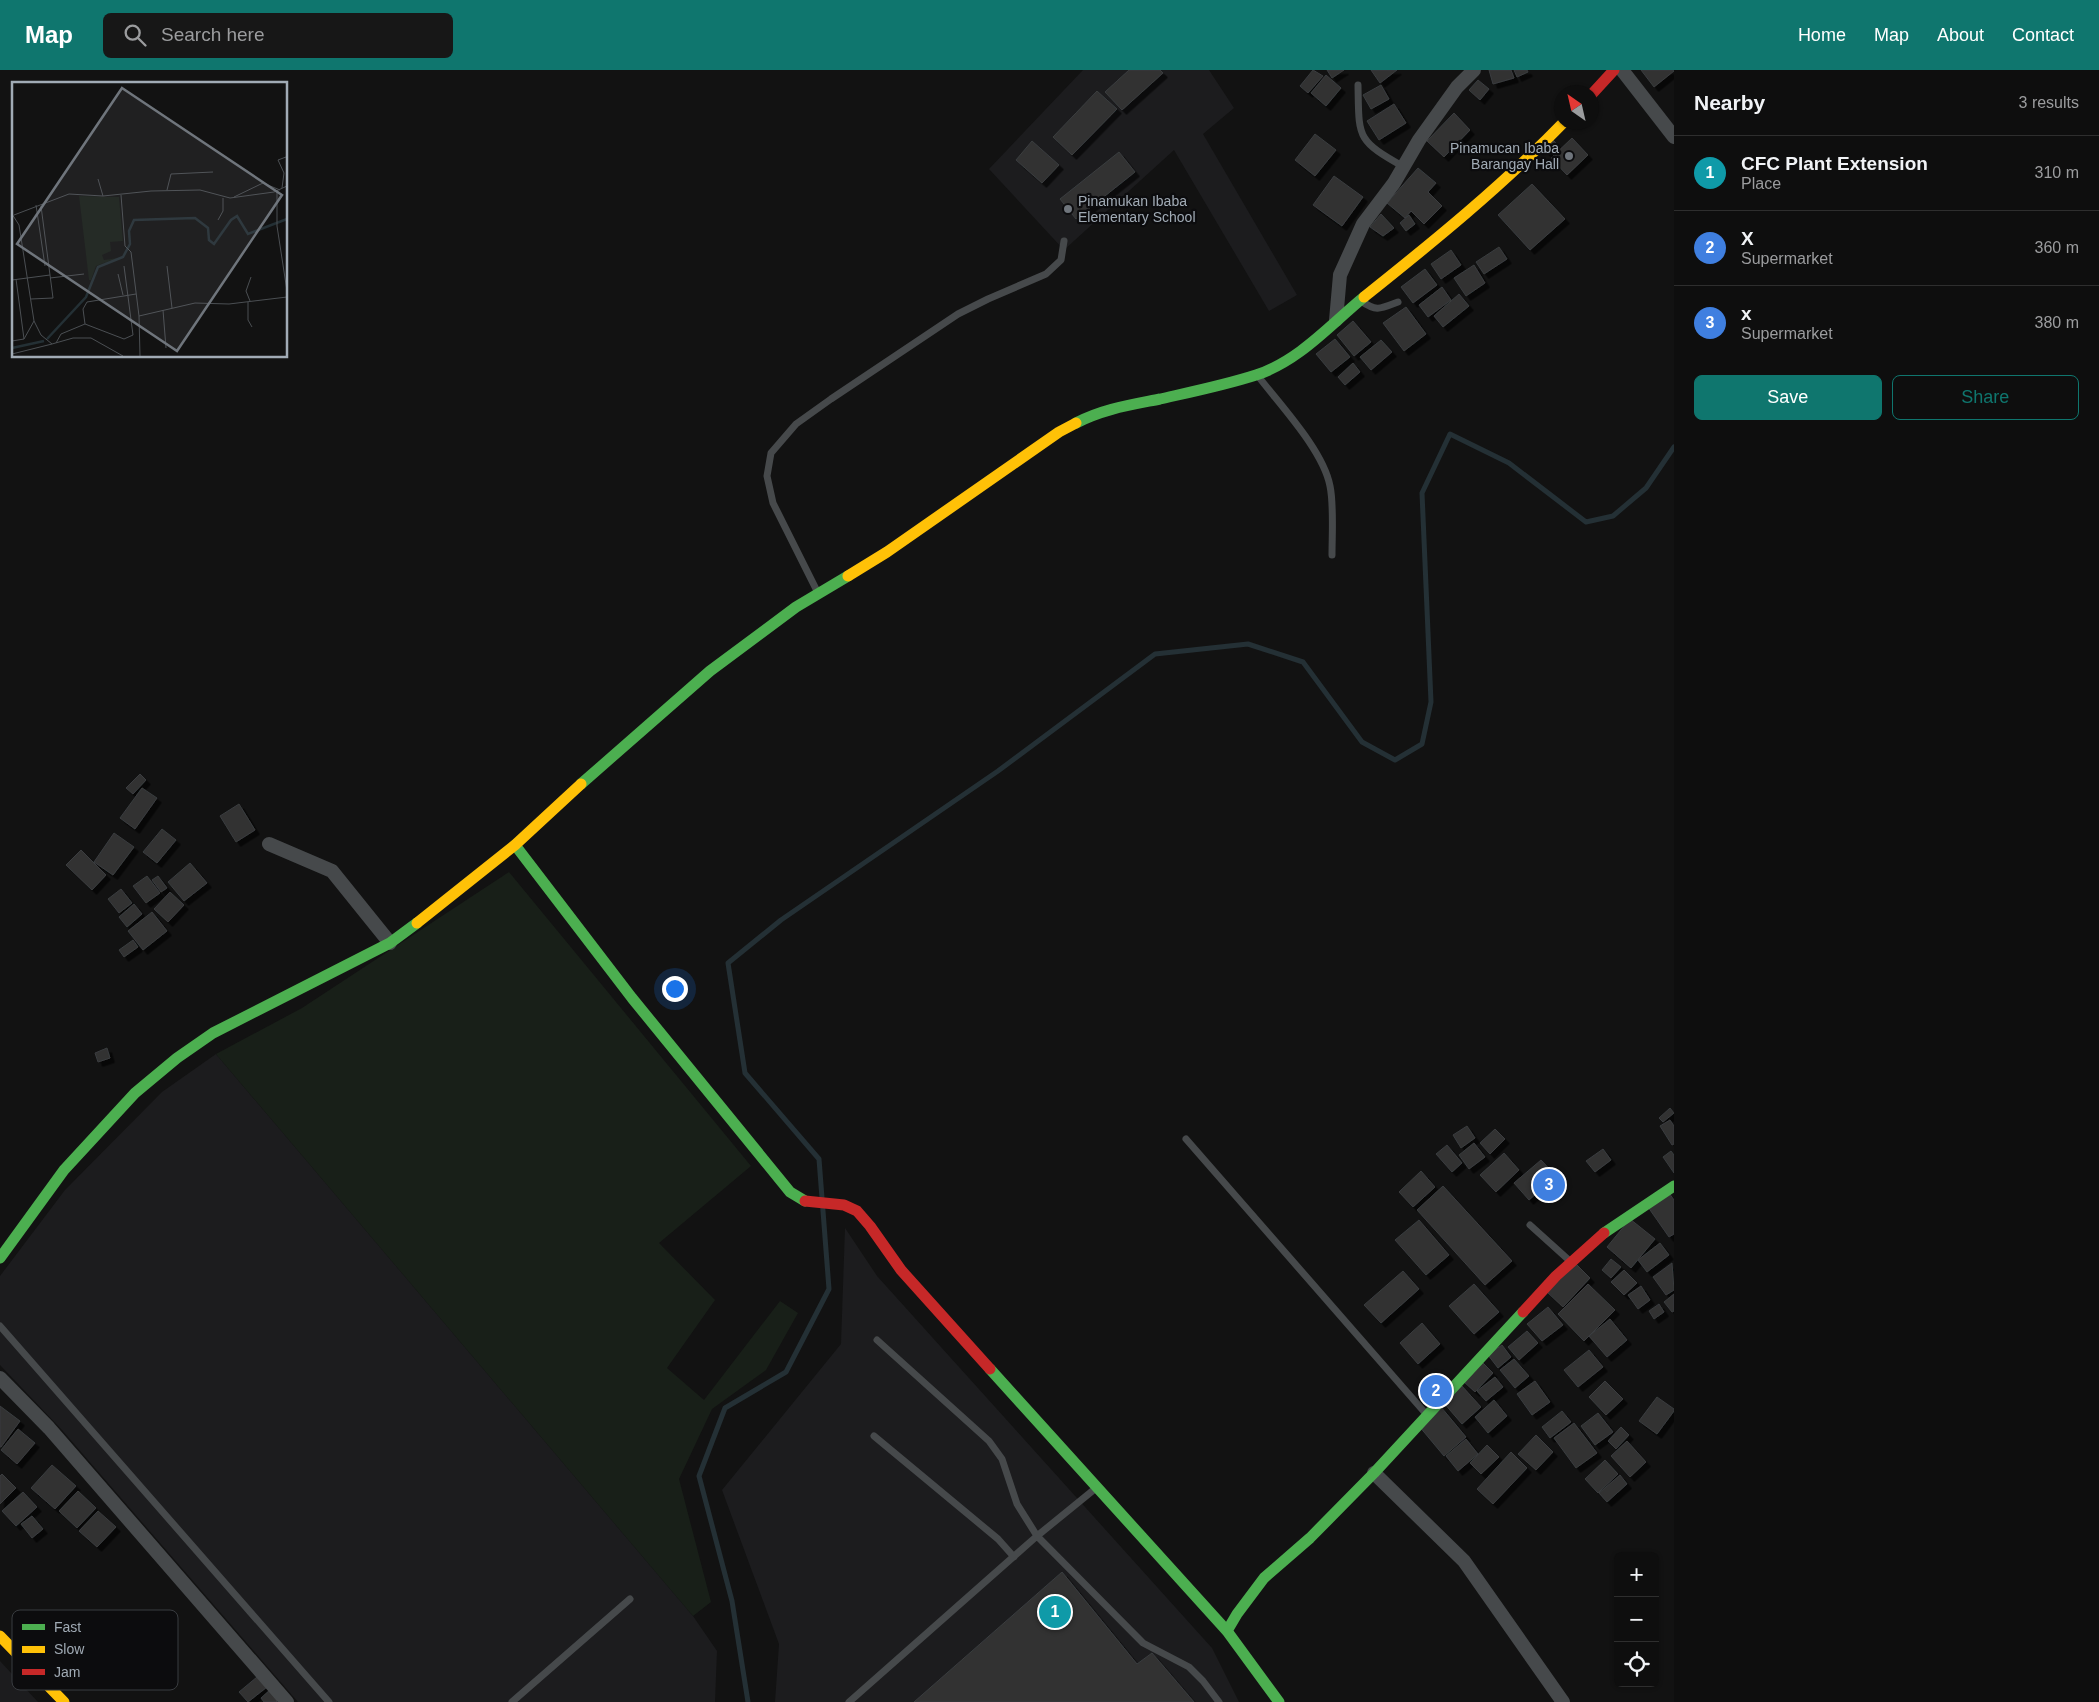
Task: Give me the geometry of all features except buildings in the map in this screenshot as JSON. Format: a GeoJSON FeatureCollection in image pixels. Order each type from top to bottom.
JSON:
{"type":"FeatureCollection","features":[{"type":"Feature","properties":{"kind":"street"},"geometry":{"type":"LineString","coordinates":[[1336,320],[1340,275],[1364,224],[1404,167],[1419,140],[1457,87],[1474,70]]}},
{"type":"Feature","properties":{"kind":"street"},"geometry":{"type":"LineString","coordinates":[[1599,86],[1614,70]]}},
{"type":"Feature","properties":{"kind":"street"},"geometry":{"type":"LineString","coordinates":[[1622,70],[1674,137]]}},
{"type":"Feature","properties":{"kind":"street"},"geometry":{"type":"LineString","coordinates":[[0,1258],[64,1170],[135,1093],[177,1058],[213,1033],[390,943],[432,913],[515,844],[710,671],[796,607],[887,552],[1059,432],[1091,415],[1119,406],[1159,399],[1257,375],[1284,362],[1313,342],[1360,300],[1465,216],[1556,130]]}},
{"type":"Feature","properties":{"kind":"street"},"geometry":{"type":"LineString","coordinates":[[269,844],[332,871],[390,943]]}},
{"type":"Feature","properties":{"kind":"street"},"geometry":{"type":"LineString","coordinates":[[515,844],[632,998],[790,1192],[801,1201],[850,1206],[860,1213],[901,1270],[1228,1631],[1279,1702]]}},
{"type":"Feature","properties":{"kind":"street"},"geometry":{"type":"LineString","coordinates":[[1228,1631],[1237,1614],[1264,1578],[1310,1538],[1374,1473],[1571,1262],[1607,1231],[1640,1207],[1674,1186]]}},
{"type":"Feature","properties":{"kind":"street"},"geometry":{"type":"LineString","coordinates":[[0,1378],[56,1436],[287,1702]]}},
{"type":"Feature","properties":{"kind":"street"},"geometry":{"type":"LineString","coordinates":[[1374,1473],[1464,1561],[1563,1702]]}},
{"type":"Feature","properties":{"kind":"street"},"geometry":{"type":"LineString","coordinates":[[0,1636],[12,1648]]}},
{"type":"Feature","properties":{"kind":"street"},"geometry":{"type":"LineString","coordinates":[[52,1690],[64,1702]]}},
{"type":"Feature","properties":{"kind":"lane"},"geometry":{"type":"LineString","coordinates":[[1358,85],[1362,138],[1374,150],[1404,167]]}},
{"type":"Feature","properties":{"kind":"lane"},"geometry":{"type":"LineString","coordinates":[[818,593],[773,503],[767,476],[771,452],[796,424],[958,314],[1046,274],[1061,260],[1064,241]]}},
{"type":"Feature","properties":{"kind":"lane"},"geometry":{"type":"LineString","coordinates":[[1360,300],[1373,309],[1398,302]]}},
{"type":"Feature","properties":{"kind":"lane"},"geometry":{"type":"LineString","coordinates":[[1257,375],[1303,434],[1323,464],[1330,486],[1332,556]]}},
{"type":"Feature","properties":{"kind":"lane"},"geometry":{"type":"LineString","coordinates":[[1186,1138],[1427,1415]]}},
{"type":"Feature","properties":{"kind":"lane"},"geometry":{"type":"LineString","coordinates":[[1530,1225],[1571,1262]]}},
{"type":"Feature","properties":{"kind":"lane"},"geometry":{"type":"LineString","coordinates":[[0,1326],[329,1702]]}},
{"type":"Feature","properties":{"kind":"lane"},"geometry":{"type":"LineString","coordinates":[[877,1340],[989,1441],[1002,1459],[1016,1504],[1037,1536],[1144,1643],[1189,1667],[1203,1680],[1219,1702]]}},
{"type":"Feature","properties":{"kind":"lane"},"geometry":{"type":"LineString","coordinates":[[874,1436],[998,1539],[1014,1557]]}},
{"type":"Feature","properties":{"kind":"lane"},"geometry":{"type":"LineString","coordinates":[[849,1702],[1037,1536],[1098,1487]]}},
{"type":"Feature","properties":{"kind":"lane"},"geometry":{"type":"LineString","coordinates":[[512,1702],[630,1599]]}},
{"type":"Feature","properties":{"kind":"shaded area","name":"Pinamukan Ibaba Elementary School"},"geometry":{"type":"Polygon","coordinates":[[[1083,70],[1209,70],[1234,108],[1203,134],[1297,295],[1269,311],[1174,150],[1064,250],[989,169],[1083,70]]]}},
{"type":"Feature","properties":{"kind":"shaded area"},"geometry":{"type":"Polygon","coordinates":[[[509,872],[751,1166],[659,1243],[715,1300],[667,1368],[704,1400],[780,1301],[798,1313],[766,1370],[712,1409],[679,1479],[711,1602],[693,1616],[216,1054],[302,1008],[509,872]]]}},
{"type":"Feature","properties":{"kind":"shaded area"},"geometry":{"type":"Polygon","coordinates":[[[216,1054],[693,1616],[717,1651],[715,1702],[298,1702],[62,1430],[0,1365],[0,1276],[65,1190],[162,1092],[216,1054]]]}},
{"type":"Feature","properties":{"kind":"shaded area"},"geometry":{"type":"Polygon","coordinates":[[[845,1228],[877,1276],[1212,1648],[1239,1702],[775,1702],[779,1644],[722,1490],[841,1344],[845,1228]]]}},
{"type":"Feature","properties":{"kind":"shaded area"},"geometry":{"type":"Polygon","coordinates":[[[0,1661],[12,1674],[12,1690],[27,1690],[38,1702],[0,1702],[0,1661]]]}},
{"type":"Feature","properties":{"kind":"waterway"},"geometry":{"type":"LineString","coordinates":[[748,1702],[732,1601],[699,1476],[725,1408],[786,1372],[829,1289],[819,1159],[745,1073],[728,963],[781,920],[998,771],[1155,654],[1248,644],[1303,662],[1362,742],[1395,760],[1422,744],[1431,702],[1422,493],[1450,434],[1509,463],[1586,522],[1613,516],[1646,488],[1674,447]]}},
{"type":"Feature","properties":{"kind":"traffic: fast"},"geometry":{"type":"LineString","coordinates":[[1076,423],[1107,411],[1220,385],[1272,369],[1300,352],[1364,297]]}},
{"type":"Feature","properties":{"kind":"traffic: fast"},"geometry":{"type":"LineString","coordinates":[[581,784],[710,671],[796,607],[848,576]]}},
{"type":"Feature","properties":{"kind":"traffic: fast"},"geometry":{"type":"LineString","coordinates":[[515,845],[632,998],[790,1192],[805,1201]]}},
{"type":"Feature","properties":{"kind":"traffic: fast"},"geometry":{"type":"LineString","coordinates":[[0,1258],[64,1170],[135,1093],[177,1058],[213,1033],[390,943],[417,923]]}},
{"type":"Feature","properties":{"kind":"traffic: fast"},"geometry":{"type":"LineString","coordinates":[[1604,1233],[1674,1186]]}},
{"type":"Feature","properties":{"kind":"traffic: fast"},"geometry":{"type":"LineString","coordinates":[[1227,1631],[1237,1614],[1264,1578],[1310,1538],[1374,1473],[1523,1312]]}},
{"type":"Feature","properties":{"kind":"traffic: fast"},"geometry":{"type":"LineString","coordinates":[[990,1369],[1227,1631],[1279,1702]]}},
{"type":"Feature","properties":{"kind":"traffic: slow"},"geometry":{"type":"LineString","coordinates":[[1364,297],[1492,191],[1556,130]]}},
{"type":"Feature","properties":{"kind":"traffic: slow"},"geometry":{"type":"LineString","coordinates":[[848,576],[887,552],[1059,432],[1076,423]]}},
{"type":"Feature","properties":{"kind":"traffic: slow"},"geometry":{"type":"LineString","coordinates":[[417,923],[515,845],[581,784]]}},
{"type":"Feature","properties":{"kind":"traffic: slow"},"geometry":{"type":"LineString","coordinates":[[0,1636],[12,1648]]}},
{"type":"Feature","properties":{"kind":"traffic: slow"},"geometry":{"type":"LineString","coordinates":[[52,1690],[64,1702]]}},
{"type":"Feature","properties":{"kind":"traffic: jam"},"geometry":{"type":"LineString","coordinates":[[1599,86],[1614,70]]}},
{"type":"Feature","properties":{"kind":"traffic: jam"},"geometry":{"type":"LineString","coordinates":[[805,1201],[844,1205],[857,1211],[901,1270],[990,1369]]}},
{"type":"Feature","properties":{"kind":"traffic: jam"},"geometry":{"type":"LineString","coordinates":[[1523,1312],[1556,1276],[1604,1233]]}},
{"type":"Feature","properties":{"kind":"place","name":"Pinamucan Ibaba Barangay Hall"},"geometry":{"type":"Point","coordinates":[1569,156]}},
{"type":"Feature","properties":{"kind":"place","name":"Pinamukan Ibaba Elementary School"},"geometry":{"type":"Point","coordinates":[1068,209]}},
{"type":"Feature","properties":{"kind":"place","name":"x"},"geometry":{"type":"Point","coordinates":[1549,1185]}},
{"type":"Feature","properties":{"kind":"place","name":"X"},"geometry":{"type":"Point","coordinates":[1436,1391]}},
{"type":"Feature","properties":{"kind":"place","name":"CFC Plant Extension"},"geometry":{"type":"Point","coordinates":[1055,1612]}}]}
